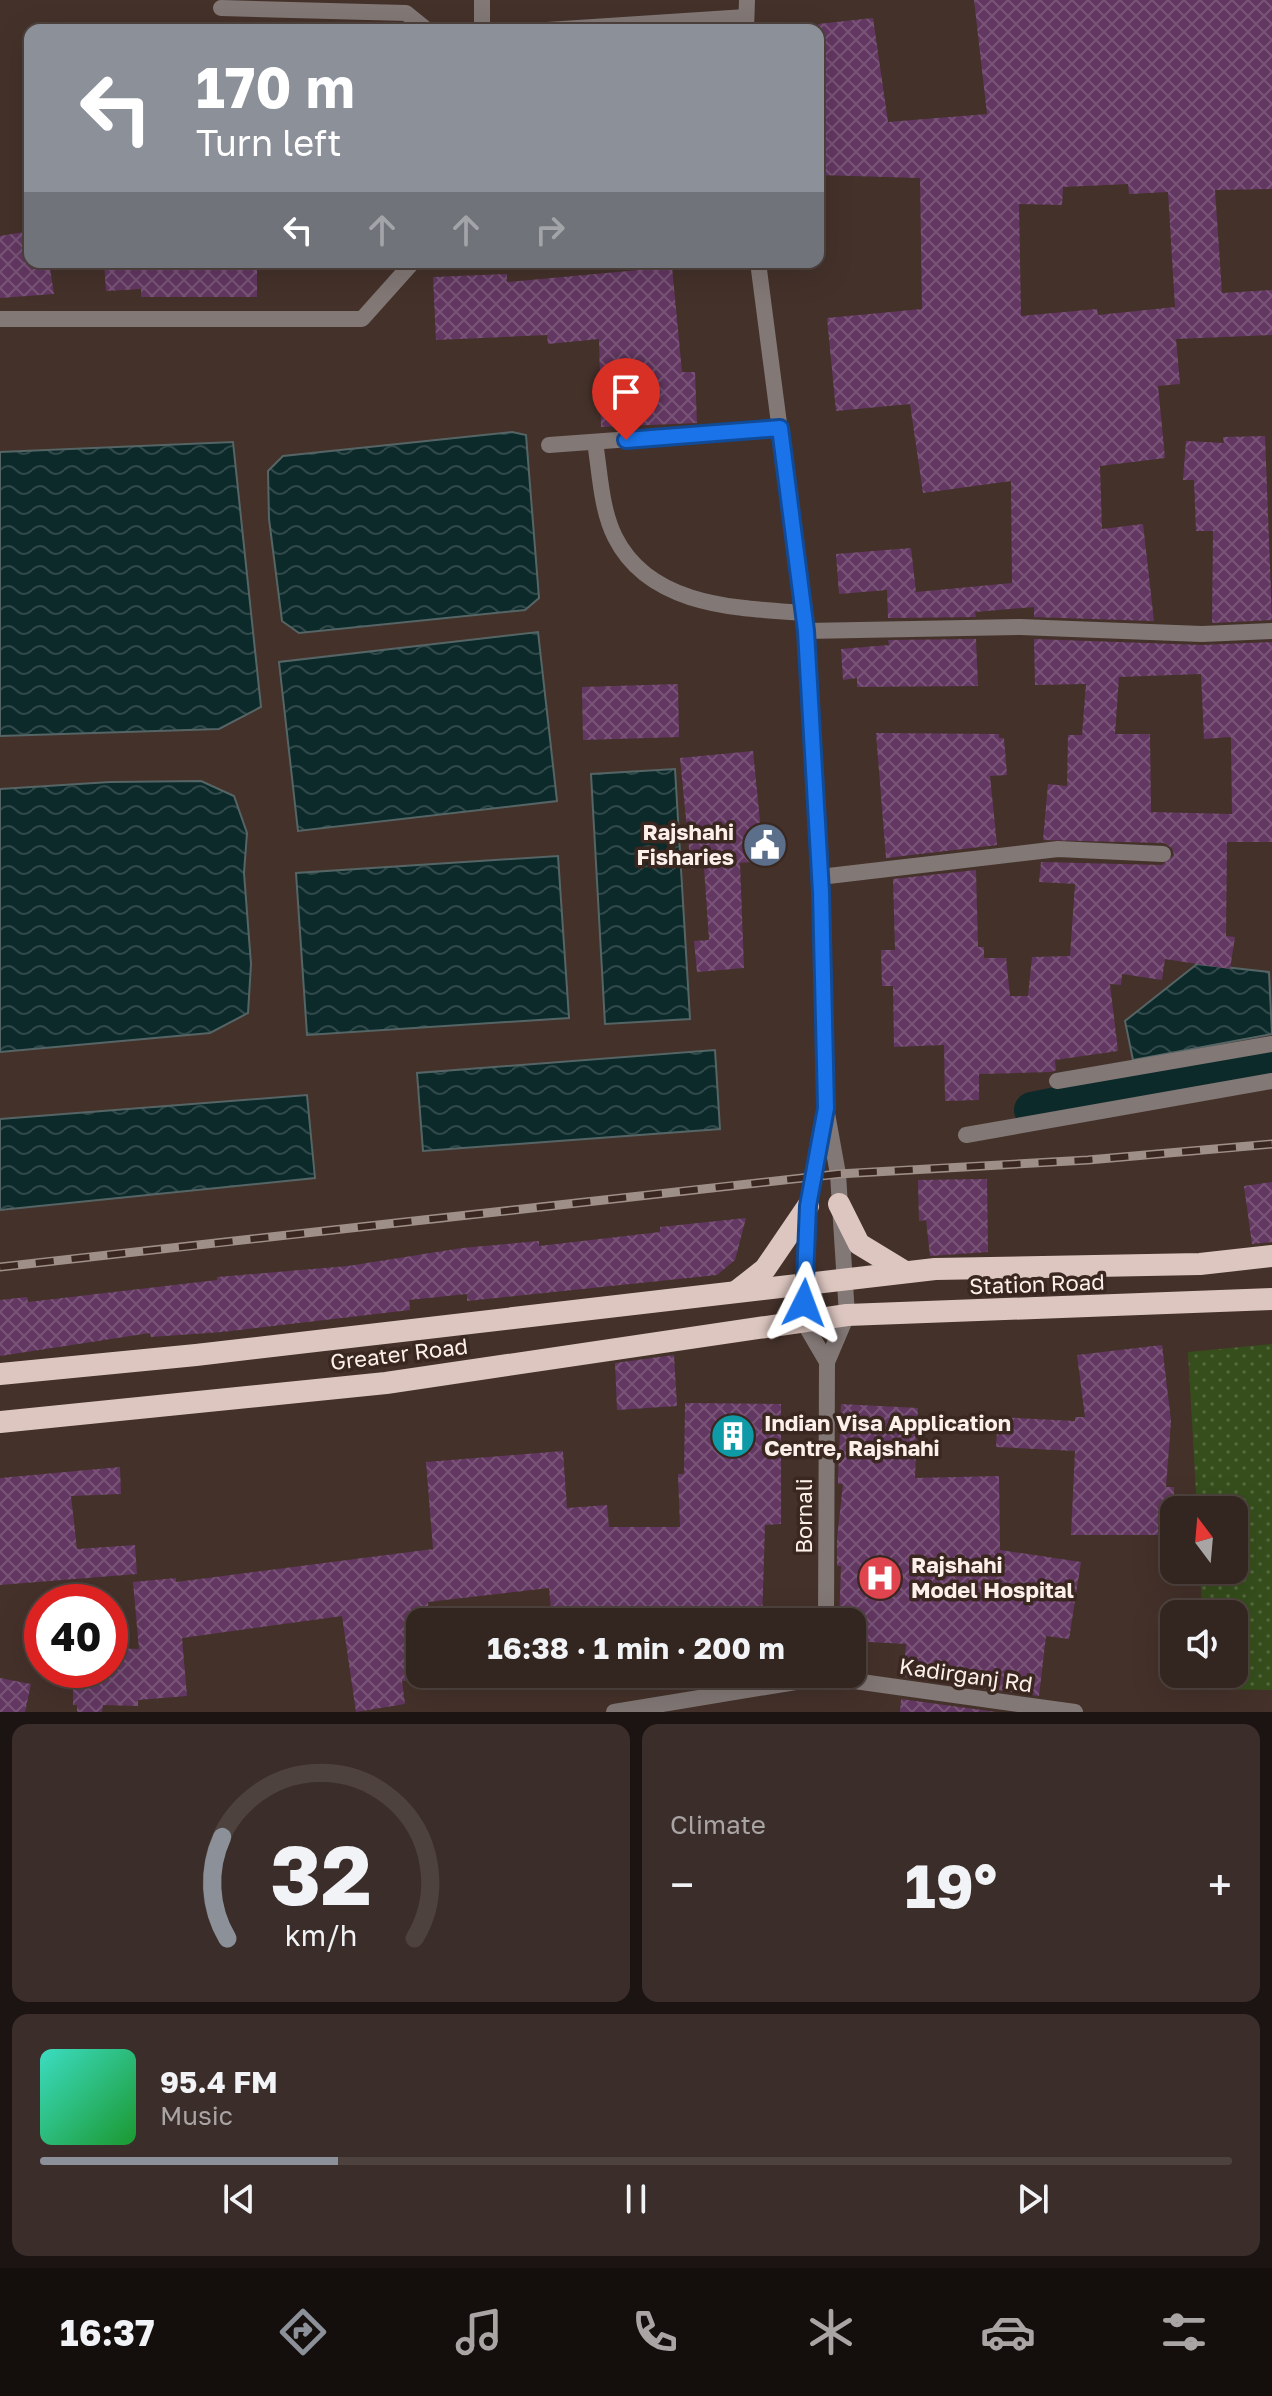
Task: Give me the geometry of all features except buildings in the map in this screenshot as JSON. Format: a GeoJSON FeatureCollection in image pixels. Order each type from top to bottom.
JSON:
{"type":"FeatureCollection","features":[{"type":"Feature","properties":{"kind":"highway"},"geometry":{"type":"LineString","coordinates":[[839,1204],[859,1244],[906,1272]]}},
{"type":"Feature","properties":{"kind":"highway"},"geometry":{"type":"LineString","coordinates":[[736,1292],[765,1269],[808,1206]]}},
{"type":"Feature","properties":{"kind":"highway","name":"Station Road"},"geometry":{"type":"LineString","coordinates":[[804,1284],[906,1272],[1200,1264],[1272,1256]]}},
{"type":"Feature","properties":{"kind":"highway","name":"Greater Road"},"geometry":{"type":"LineString","coordinates":[[0,1374],[804,1284]]}},
{"type":"Feature","properties":{"kind":"highway","name":"Station Road"},"geometry":{"type":"LineString","coordinates":[[803,1321],[847,1315],[1272,1299]]}},
{"type":"Feature","properties":{"kind":"highway","name":"Greater Road"},"geometry":{"type":"LineString","coordinates":[[0,1422],[386,1383],[803,1321]]}},
{"type":"Feature","properties":{"kind":"street"},"geometry":{"type":"LineString","coordinates":[[482,0],[482,24]]}},
{"type":"Feature","properties":{"kind":"street"},"geometry":{"type":"LineString","coordinates":[[221,8],[406,7],[422,24]]}},
{"type":"Feature","properties":{"kind":"street"},"geometry":{"type":"LineString","coordinates":[[632,24],[746,16]]}},
{"type":"Feature","properties":{"kind":"street"},"geometry":{"type":"LineString","coordinates":[[0,319],[362,319],[408,268]]}},
{"type":"Feature","properties":{"kind":"street"},"geometry":{"type":"LineString","coordinates":[[759,268],[806,631],[820,877],[826,1108],[838,1174],[847,1315]]}},
{"type":"Feature","properties":{"kind":"street"},"geometry":{"type":"LineString","coordinates":[[549,445],[780,428]]}},
{"type":"Feature","properties":{"kind":"street"},"geometry":{"type":"LineString","coordinates":[[595,442],[604,502],[615,538],[641,571],[672,591],[702,603],[804,613]]}},
{"type":"Feature","properties":{"kind":"street"},"geometry":{"type":"LineString","coordinates":[[806,631],[1020,627],[1202,634],[1272,631]]}},
{"type":"Feature","properties":{"kind":"street"},"geometry":{"type":"LineString","coordinates":[[820,877],[1058,849],[1163,854]]}},
{"type":"Feature","properties":{"kind":"street"},"geometry":{"type":"LineString","coordinates":[[1057,1081],[1272,1044]]}},
{"type":"Feature","properties":{"kind":"street"},"geometry":{"type":"LineString","coordinates":[[966,1135],[1272,1081]]}},
{"type":"Feature","properties":{"kind":"street"},"geometry":{"type":"LineString","coordinates":[[826,1108],[808,1206],[803,1321],[827,1362]]}},
{"type":"Feature","properties":{"kind":"street","name":"Bornali"},"geometry":{"type":"LineString","coordinates":[[826,1608],[827,1362],[847,1315]]}},
{"type":"Feature","properties":{"kind":"street","name":"Kadirganj Rd"},"geometry":{"type":"LineString","coordinates":[[866,1682],[1075,1712]]}},
{"type":"Feature","properties":{"kind":"street","name":"Kadirganj Rd"},"geometry":{"type":"LineString","coordinates":[[614,1712],[755,1688]]}},
{"type":"Feature","properties":{"kind":"green space"},"geometry":{"type":"Polygon","coordinates":[[[1272,1344],[1272,1690],[1206,1689],[1248,1688],[1248,1600],[1201,1600],[1201,1584],[1248,1584],[1248,1496],[1196,1496],[1188,1352],[1272,1344]]]}},
{"type":"Feature","properties":{"kind":"water"},"geometry":{"type":"Polygon","coordinates":[[[512,432],[526,435],[539,598],[525,610],[299,633],[282,621],[269,519],[268,471],[283,456],[512,432]]]}},
{"type":"Feature","properties":{"kind":"water"},"geometry":{"type":"Polygon","coordinates":[[[233,442],[261,707],[219,729],[0,736],[0,452],[233,442]]]}},
{"type":"Feature","properties":{"kind":"water"},"geometry":{"type":"Polygon","coordinates":[[[538,632],[557,801],[298,831],[279,662],[538,632]]]}},
{"type":"Feature","properties":{"kind":"water"},"geometry":{"type":"Polygon","coordinates":[[[675,769],[690,1019],[605,1024],[591,774],[675,769]]]}},
{"type":"Feature","properties":{"kind":"water"},"geometry":{"type":"Polygon","coordinates":[[[201,781],[234,796],[247,833],[244,873],[251,964],[248,1013],[210,1033],[0,1052],[0,789],[110,782],[201,781]]]}},
{"type":"Feature","properties":{"kind":"water"},"geometry":{"type":"Polygon","coordinates":[[[558,856],[569,1018],[307,1035],[296,873],[558,856]]]}},
{"type":"Feature","properties":{"kind":"water"},"geometry":{"type":"Polygon","coordinates":[[[1197,964],[1269,972],[1272,1034],[1133,1060],[1125,1021],[1197,964]]]}},
{"type":"Feature","properties":{"kind":"water"},"geometry":{"type":"Polygon","coordinates":[[[715,1050],[720,1129],[423,1151],[417,1073],[715,1050]]]}},
{"type":"Feature","properties":{"kind":"water"},"geometry":{"type":"Polygon","coordinates":[[[307,1095],[315,1178],[0,1210],[0,1119],[307,1095]]]}},
{"type":"Feature","properties":{"kind":"waterway"},"geometry":{"type":"LineString","coordinates":[[1032,1110],[1272,1062]]}},
{"type":"Feature","properties":{"kind":"railway"},"geometry":{"type":"LineString","coordinates":[[0,1267],[838,1174],[1088,1160],[1272,1144]]}},
{"type":"Feature","properties":{"kind":"place","name":"Rajshahi Fisharies"},"geometry":{"type":"Point","coordinates":[765,845]}},
{"type":"Feature","properties":{"kind":"place","name":"Indian Visa Application Centre, Rajshahi"},"geometry":{"type":"Point","coordinates":[733,1436]}},
{"type":"Feature","properties":{"kind":"place","name":"Rajshahi Model Hospital"},"geometry":{"type":"Point","coordinates":[880,1578]}},
{"type":"Feature","properties":{"kind":"route"},"geometry":{"type":"LineString","coordinates":[[626,440],[780,428],[806,631],[821,892],[826,1108],[808,1206],[804,1303]]}}]}
